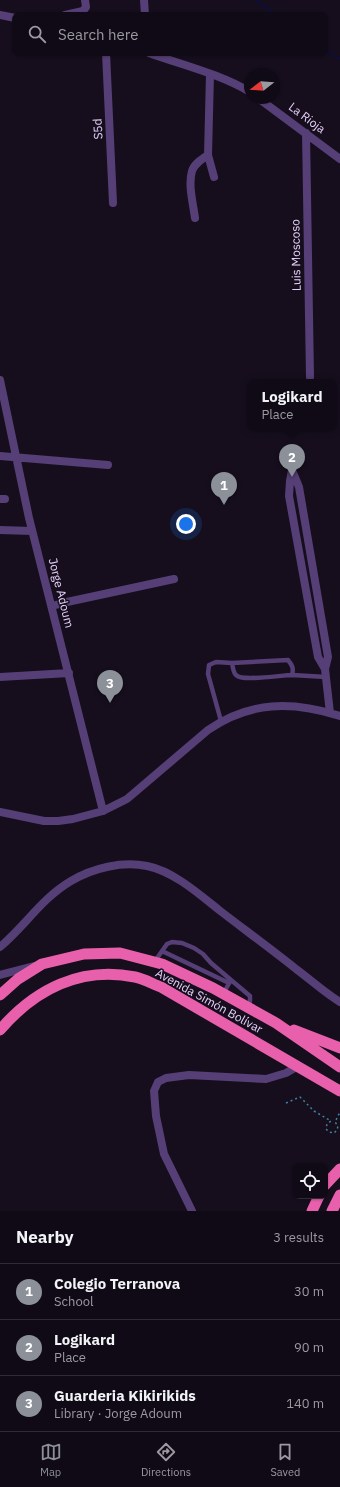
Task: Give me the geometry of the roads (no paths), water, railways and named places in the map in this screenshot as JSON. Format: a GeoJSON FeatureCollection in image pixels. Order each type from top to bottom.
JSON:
{"type":"FeatureCollection","features":[{"type":"Feature","properties":{"kind":"highway","name":"Avenida Simón Bolívar"},"geometry":{"type":"LineString","coordinates":[[0,994],[18,979],[42,964],[84,954],[120,954],[168,967],[223,994],[276,1023],[340,1066]]}},
{"type":"Feature","properties":{"kind":"highway","name":"Avenida Simón Bolívar"},"geometry":{"type":"LineString","coordinates":[[0,1030],[11,1017],[30,1001],[54,986],[74,978],[98,974],[136,977],[161,987],[340,1091]]}},
{"type":"Feature","properties":{"kind":"highway"},"geometry":{"type":"LineString","coordinates":[[276,1023],[340,1048]]}},
{"type":"Feature","properties":{"kind":"highway"},"geometry":{"type":"LineString","coordinates":[[328,1182],[340,1169]]}},
{"type":"Feature","properties":{"kind":"highway"},"geometry":{"type":"LineString","coordinates":[[332,1211],[340,1195]]}},
{"type":"Feature","properties":{"kind":"highway"},"geometry":{"type":"LineString","coordinates":[[312,1211],[318,1199]]}},
{"type":"Feature","properties":{"kind":"street"},"geometry":{"type":"LineString","coordinates":[[78,12],[83,11],[86,7],[85,0]]}},
{"type":"Feature","properties":{"kind":"street"},"geometry":{"type":"LineString","coordinates":[[144,0],[145,12]]}},
{"type":"Feature","properties":{"kind":"street"},"geometry":{"type":"LineString","coordinates":[[0,15],[12,17]]}},
{"type":"Feature","properties":{"kind":"street","name":"S5d"},"geometry":{"type":"LineString","coordinates":[[106,56],[113,203]]}},
{"type":"Feature","properties":{"kind":"street"},"geometry":{"type":"LineString","coordinates":[[158,56],[210,74],[244,88]]}},
{"type":"Feature","properties":{"kind":"street"},"geometry":{"type":"LineString","coordinates":[[210,74],[208,155],[214,177]]}},
{"type":"Feature","properties":{"kind":"street","name":"La Rioja"},"geometry":{"type":"LineString","coordinates":[[266,104],[340,159]]}},
{"type":"Feature","properties":{"kind":"street","name":"Luis Moscoso"},"geometry":{"type":"LineString","coordinates":[[306,133],[310,377]]}},
{"type":"Feature","properties":{"kind":"street"},"geometry":{"type":"LineString","coordinates":[[195,218],[190,185],[192,170],[208,155]]}},
{"type":"Feature","properties":{"kind":"street","name":"Jorge Adoum"},"geometry":{"type":"LineString","coordinates":[[0,380],[15,457],[32,531],[103,811]]}},
{"type":"Feature","properties":{"kind":"street"},"geometry":{"type":"LineString","coordinates":[[0,456],[108,465]]}},
{"type":"Feature","properties":{"kind":"street"},"geometry":{"type":"LineString","coordinates":[[326,673],[318,657],[289,496],[292,470],[299,487],[328,657],[326,673],[330,713]]}},
{"type":"Feature","properties":{"kind":"street"},"geometry":{"type":"LineString","coordinates":[[0,530],[32,531]]}},
{"type":"Feature","properties":{"kind":"street"},"geometry":{"type":"LineString","coordinates":[[304,579],[315,577]]}},
{"type":"Feature","properties":{"kind":"street"},"geometry":{"type":"LineString","coordinates":[[52,606],[174,579]]}},
{"type":"Feature","properties":{"kind":"street"},"geometry":{"type":"LineString","coordinates":[[0,677],[68,674]]}},
{"type":"Feature","properties":{"kind":"street"},"geometry":{"type":"LineString","coordinates":[[0,812],[44,821],[58,821],[73,819],[103,811],[127,799],[192,743],[221,721],[240,712],[257,708],[280,706],[304,707],[340,716]]}},
{"type":"Feature","properties":{"kind":"street"},"geometry":{"type":"LineString","coordinates":[[0,947],[46,900],[58,889],[72,880],[86,873],[102,868],[119,865],[147,866],[164,872],[191,888],[340,1002]]}},
{"type":"Feature","properties":{"kind":"street"},"geometry":{"type":"LineString","coordinates":[[0,975],[42,964]]}},
{"type":"Feature","properties":{"kind":"street"},"geometry":{"type":"LineString","coordinates":[[192,1211],[164,1154],[156,1116],[154,1091],[158,1082],[166,1078],[189,1076],[266,1079],[274,1078],[298,1066]]}},
{"type":"Feature","properties":{"kind":"lane"},"geometry":{"type":"LineString","coordinates":[[221,721],[208,668],[209,665],[216,662],[232,663],[288,660],[293,667],[292,675]]}},
{"type":"Feature","properties":{"kind":"lane"},"geometry":{"type":"LineString","coordinates":[[232,663],[234,672],[240,678],[326,673]]}},
{"type":"Feature","properties":{"kind":"lane"},"geometry":{"type":"LineString","coordinates":[[154,962],[167,944],[172,942],[182,943],[194,948],[230,982],[250,996],[249,1009]]}},
{"type":"Feature","properties":{"kind":"lane"},"geometry":{"type":"LineString","coordinates":[[162,951],[230,982]]}},
{"type":"Feature","properties":{"kind":"lane"},"geometry":{"type":"LineString","coordinates":[[223,994],[230,982]]}},
{"type":"Feature","properties":{"kind":"waterway"},"geometry":{"type":"LineString","coordinates":[[255,0],[272,12]]}},
{"type":"Feature","properties":{"kind":"waterway"},"geometry":{"type":"LineString","coordinates":[[328,51],[340,59]]}},
{"type":"Feature","properties":{"kind":"place","name":"Logikard"},"geometry":{"type":"Point","coordinates":[292,477]}},
{"type":"Feature","properties":{"kind":"place","name":"Colegio Terranova"},"geometry":{"type":"Point","coordinates":[224,505]}},
{"type":"Feature","properties":{"kind":"place","name":"Guarderia Kikirikids"},"geometry":{"type":"Point","coordinates":[110,703]}}]}
